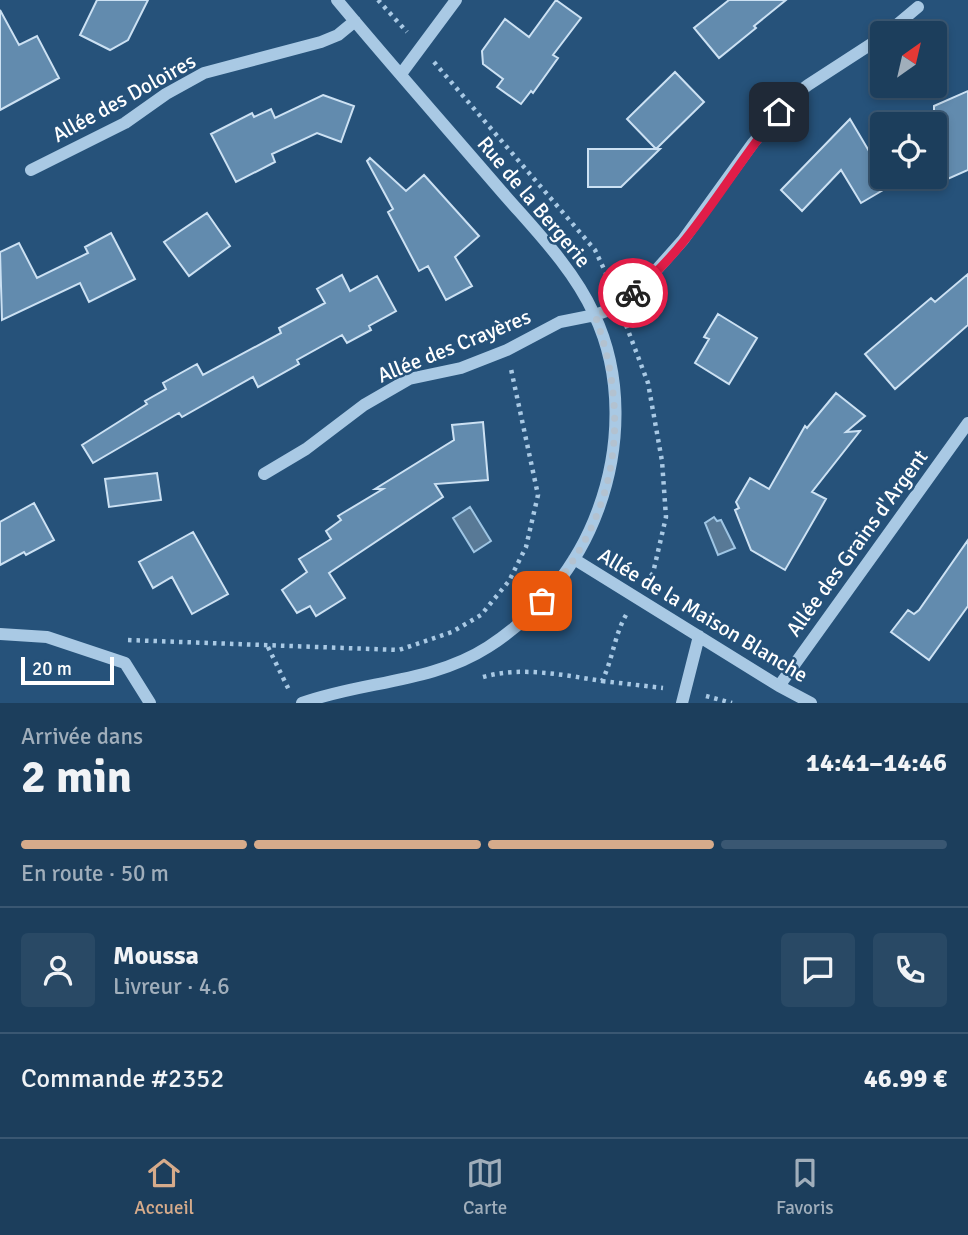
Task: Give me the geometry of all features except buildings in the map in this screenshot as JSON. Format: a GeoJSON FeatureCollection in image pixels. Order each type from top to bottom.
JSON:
{"type":"FeatureCollection","features":[{"type":"Feature","properties":{"kind":"street","name":"Rue de la Bergerie"},"geometry":{"type":"LineString","coordinates":[[308,702],[416,677],[454,665],[487,648],[533,612],[575,559],[593,525],[605,493],[615,448],[615,398],[610,368],[595,315],[578,285],[544,241],[337,0]]}},
{"type":"Feature","properties":{"kind":"street"},"geometry":{"type":"LineString","coordinates":[[401,74],[456,0]]}},
{"type":"Feature","properties":{"kind":"street"},"geometry":{"type":"LineString","coordinates":[[901,21],[918,6]]}},
{"type":"Feature","properties":{"kind":"street","name":"Allée des Doloires"},"geometry":{"type":"LineString","coordinates":[[31,170],[125,123],[166,94],[204,73],[321,42],[338,35],[355,21]]}},
{"type":"Feature","properties":{"kind":"street","name":"Allée des Crayères"},"geometry":{"type":"LineString","coordinates":[[264,474],[306,449],[364,405],[409,379],[460,368],[507,350],[560,322],[595,315],[620,303],[661,266],[697,222],[753,143],[791,99],[807,85],[870,45]]}},
{"type":"Feature","properties":{"kind":"street","name":"Allée des Grains d'Argent"},"geometry":{"type":"LineString","coordinates":[[779,686],[968,423]]}},
{"type":"Feature","properties":{"kind":"street","name":"Allée de la Maison Blanche"},"geometry":{"type":"LineString","coordinates":[[575,559],[779,686],[811,703]]}},
{"type":"Feature","properties":{"kind":"street"},"geometry":{"type":"LineString","coordinates":[[0,634],[47,637],[125,663],[150,703]]}},
{"type":"Feature","properties":{"kind":"street"},"geometry":{"type":"LineString","coordinates":[[682,703],[699,636]]}},
{"type":"Feature","properties":{"kind":"path"},"geometry":{"type":"LineString","coordinates":[[378,0],[422,47],[595,250],[620,303],[648,383],[662,461],[666,517],[653,573],[616,632],[610,666],[602,681],[540,672],[494,674],[471,680]]}},
{"type":"Feature","properties":{"kind":"path"},"geometry":{"type":"LineString","coordinates":[[117,641],[399,650],[452,632],[481,615],[509,581],[526,547],[538,495],[507,350]]}},
{"type":"Feature","properties":{"kind":"path"},"geometry":{"type":"LineString","coordinates":[[268,647],[289,692]]}},
{"type":"Feature","properties":{"kind":"water"},"geometry":{"type":"Polygon","coordinates":[[[470,507],[491,541],[474,552],[453,518],[470,507]]]}},
{"type":"Feature","properties":{"kind":"water"},"geometry":{"type":"Polygon","coordinates":[[[714,517],[717,521],[721,520],[735,548],[718,555],[705,523],[714,517]]]}},
{"type":"Feature","properties":{"kind":"way so far"},"geometry":{"type":"LineString","coordinates":[[542,601],[575,559],[593,525],[605,493],[615,448],[615,398],[604,340],[595,315],[612,309],[633,293]]}},
{"type":"Feature","properties":{"kind":"route"},"geometry":{"type":"LineString","coordinates":[[633,293],[683,240],[753,143],[779,112]]}}]}
